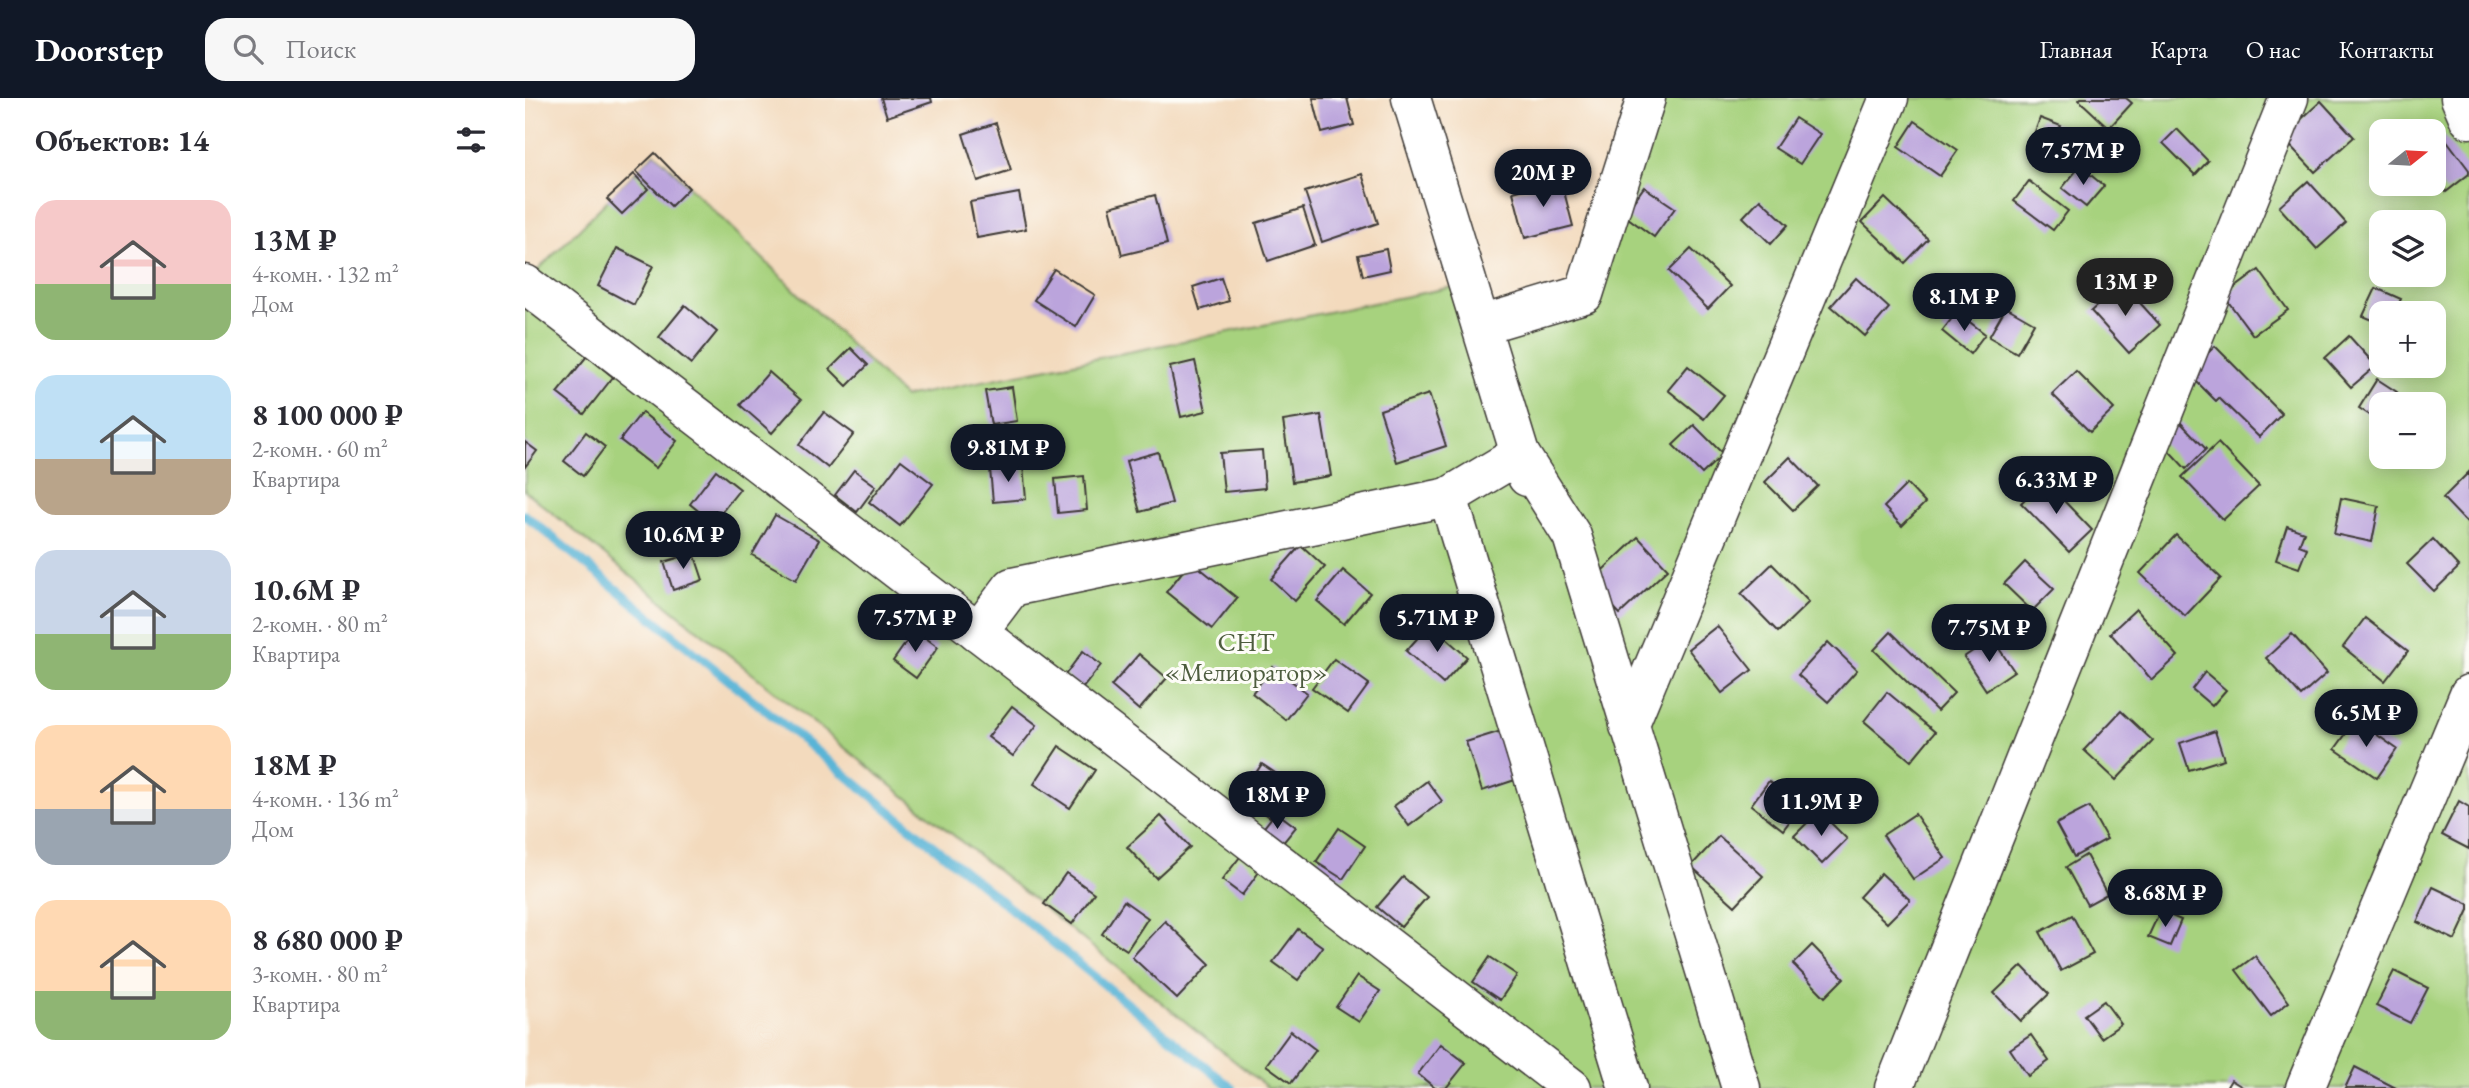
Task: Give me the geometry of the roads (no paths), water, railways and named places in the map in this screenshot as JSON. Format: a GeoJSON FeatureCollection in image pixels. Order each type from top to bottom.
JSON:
{"type":"FeatureCollection","features":[{"type":"Feature","properties":{"kind":"street"},"geometry":{"type":"LineString","coordinates":[[1411,98],[1714,1088]]}},
{"type":"Feature","properties":{"kind":"street"},"geometry":{"type":"LineString","coordinates":[[1481,325],[1584,294],[1646,98]]}},
{"type":"Feature","properties":{"kind":"street"},"geometry":{"type":"LineString","coordinates":[[1629,726],[1889,98]]}},
{"type":"Feature","properties":{"kind":"street"},"geometry":{"type":"LineString","coordinates":[[1894,1088],[2289,98]]}},
{"type":"Feature","properties":{"kind":"street"},"geometry":{"type":"LineString","coordinates":[[2460,98],[2469,119]]}},
{"type":"Feature","properties":{"kind":"street"},"geometry":{"type":"LineString","coordinates":[[525,284],[1572,1088]]}},
{"type":"Feature","properties":{"kind":"street"},"geometry":{"type":"LineString","coordinates":[[1520,454],[1572,536],[1741,1088]]}},
{"type":"Feature","properties":{"kind":"street"},"geometry":{"type":"LineString","coordinates":[[978,632],[1012,587],[1448,497],[1520,454]]}},
{"type":"Feature","properties":{"kind":"street"},"geometry":{"type":"LineString","coordinates":[[1448,497],[1628,1088]]}},
{"type":"Feature","properties":{"kind":"street"},"geometry":{"type":"LineString","coordinates":[[2305,1088],[2469,694]]}},
{"type":"Feature","properties":{"kind":"waterway"},"geometry":{"type":"LineString","coordinates":[[525,515],[1232,1088]]}},
{"type":"Feature","properties":{"kind":"park label","name":"СНТ «Мелиоратор»"},"geometry":{"type":"Point","coordinates":[1246,657]}}]}
